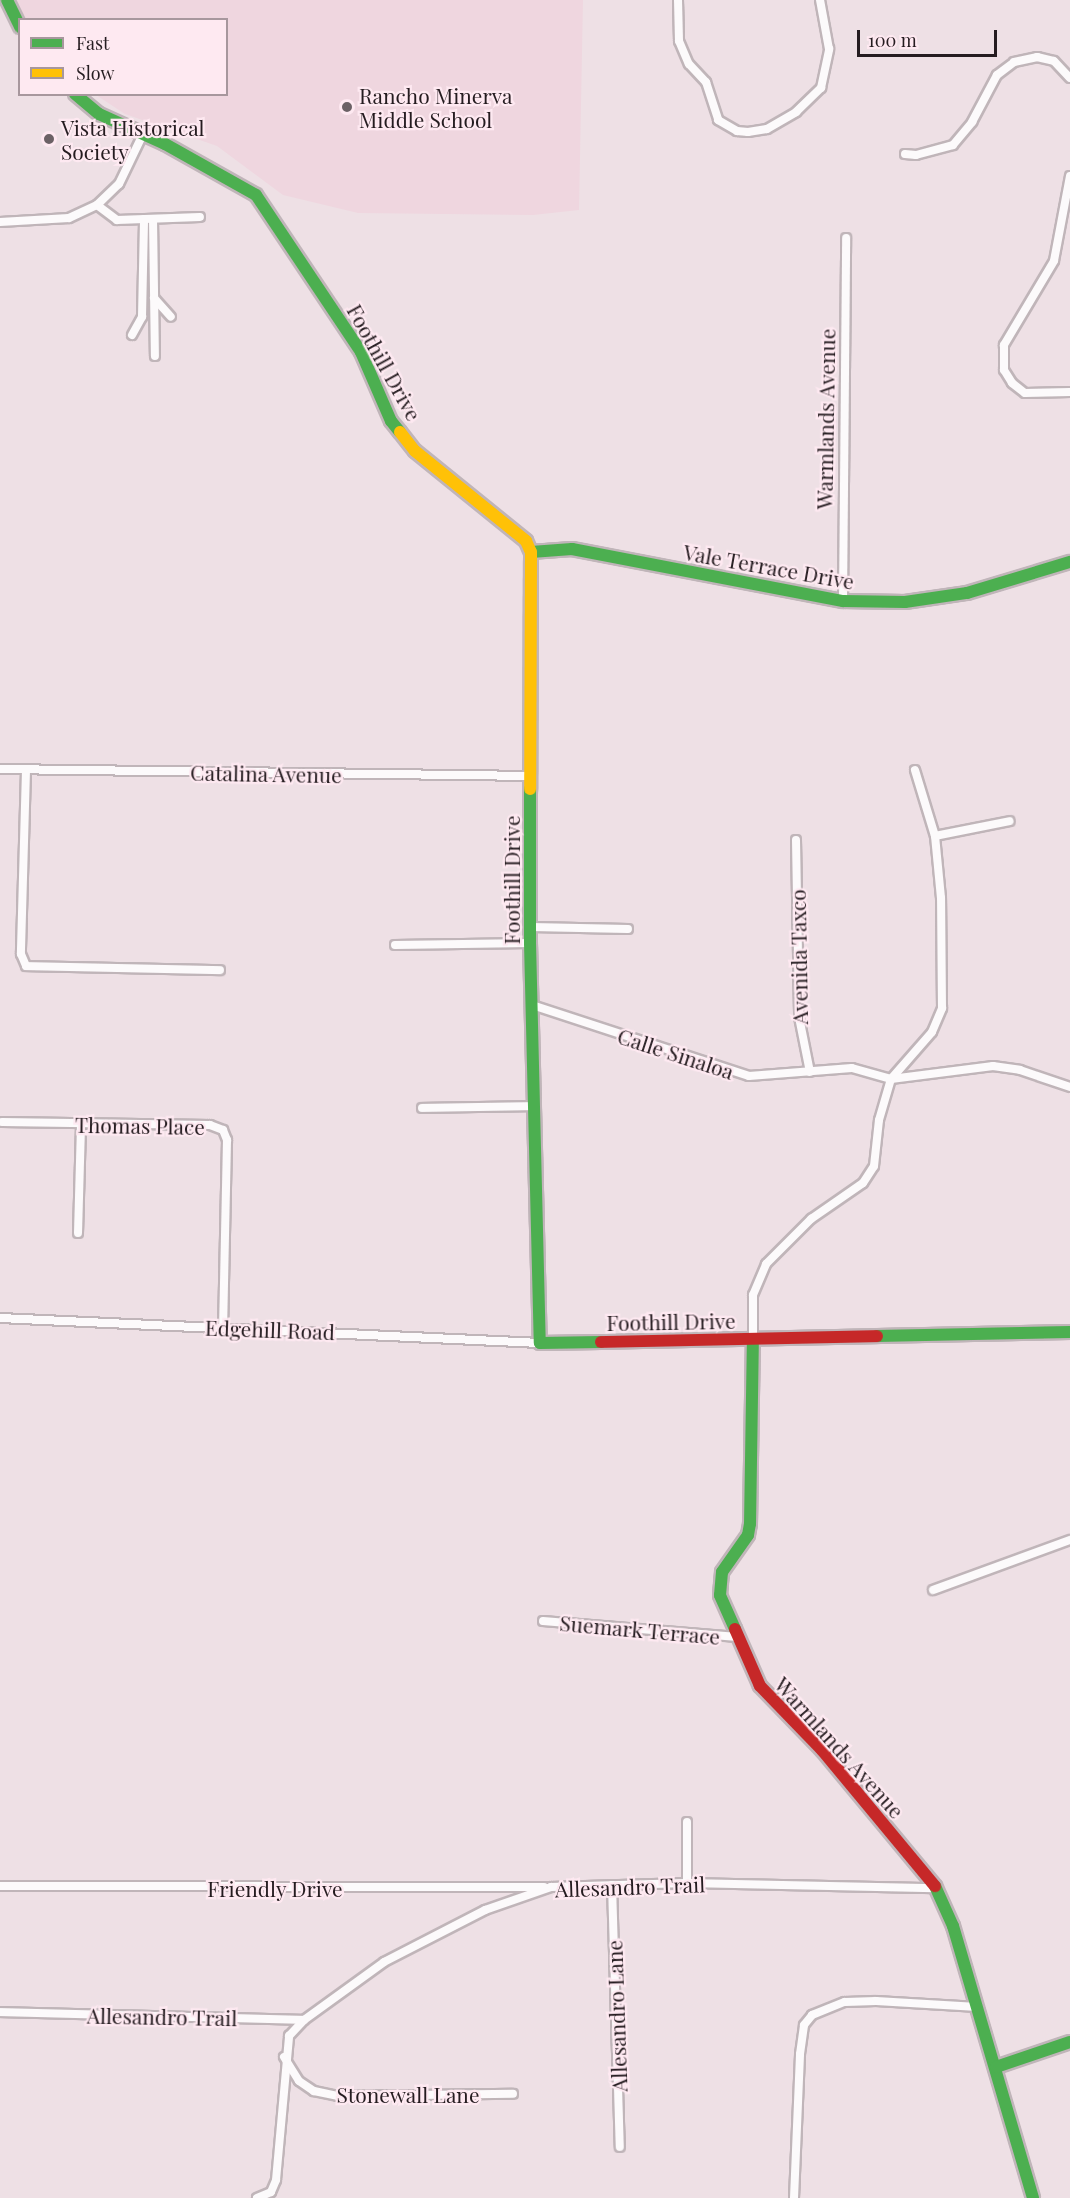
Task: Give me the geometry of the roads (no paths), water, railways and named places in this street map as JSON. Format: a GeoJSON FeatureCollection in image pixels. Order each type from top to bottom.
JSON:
{"type":"FeatureCollection","features":[{"type":"Feature","properties":{"kind":"street"},"geometry":{"type":"LineString","coordinates":[[7,0],[18,23]]}},
{"type":"Feature","properties":{"kind":"street"},"geometry":{"type":"LineString","coordinates":[[678,0],[679,41],[689,64],[706,82],[718,120],[737,131],[748,132],[767,129],[796,112],[821,88],[829,49],[820,0]]}},
{"type":"Feature","properties":{"kind":"street"},"geometry":{"type":"LineString","coordinates":[[905,154],[916,155],[953,145],[972,122],[997,75],[1014,62],[1038,57],[1054,62],[1070,78]]}},
{"type":"Feature","properties":{"kind":"street","name":"Foothill Drive"},"geometry":{"type":"LineString","coordinates":[[77,96],[99,114],[143,134],[256,195],[361,352],[392,421],[415,451],[526,540],[531,552],[530,944],[540,1343],[1070,1332]]}},
{"type":"Feature","properties":{"kind":"street"},"geometry":{"type":"LineString","coordinates":[[0,222],[69,218],[97,205],[119,184],[143,134]]}},
{"type":"Feature","properties":{"kind":"street"},"geometry":{"type":"LineString","coordinates":[[1070,176],[1054,261],[1004,345],[1004,370],[1025,393],[1070,392]]}},
{"type":"Feature","properties":{"kind":"street"},"geometry":{"type":"LineString","coordinates":[[97,205],[117,220],[200,217]]}},
{"type":"Feature","properties":{"kind":"street"},"geometry":{"type":"LineString","coordinates":[[148,219],[154,297],[155,356]]}},
{"type":"Feature","properties":{"kind":"street"},"geometry":{"type":"LineString","coordinates":[[132,335],[142,316],[148,219]]}},
{"type":"Feature","properties":{"kind":"street","name":"Warmlands Avenue"},"geometry":{"type":"LineString","coordinates":[[843,601],[846,238]]}},
{"type":"Feature","properties":{"kind":"street"},"geometry":{"type":"LineString","coordinates":[[154,297],[171,317]]}},
{"type":"Feature","properties":{"kind":"street","name":"Vale Terrace Drive"},"geometry":{"type":"LineString","coordinates":[[531,552],[572,549],[843,601],[905,602],[968,593],[1070,562]]}},
{"type":"Feature","properties":{"kind":"street","name":"Catalina Avenue"},"geometry":{"type":"LineString","coordinates":[[0,769],[532,777]]}},
{"type":"Feature","properties":{"kind":"street"},"geometry":{"type":"LineString","coordinates":[[26,770],[21,954],[26,966],[220,970]]}},
{"type":"Feature","properties":{"kind":"street","name":"Warmlands Avenue"},"geometry":{"type":"LineString","coordinates":[[915,770],[935,836],[941,898],[942,1008],[932,1032],[891,1079],[879,1120],[873,1166],[863,1183],[811,1219],[766,1264],[753,1295],[750,1524],[748,1535],[722,1572],[720,1595],[759,1686],[822,1750],[936,1888],[953,1926],[1033,2198]]}},
{"type":"Feature","properties":{"kind":"street"},"geometry":{"type":"LineString","coordinates":[[935,836],[1010,821]]}},
{"type":"Feature","properties":{"kind":"street","name":"Avenida Taxco"},"geometry":{"type":"LineString","coordinates":[[796,840],[799,1017],[810,1072]]}},
{"type":"Feature","properties":{"kind":"street"},"geometry":{"type":"LineString","coordinates":[[531,927],[628,929]]}},
{"type":"Feature","properties":{"kind":"street"},"geometry":{"type":"LineString","coordinates":[[395,945],[530,944]]}},
{"type":"Feature","properties":{"kind":"street","name":"Calle Sinaloa"},"geometry":{"type":"LineString","coordinates":[[531,1005],[732,1073],[786,1076],[852,1068],[891,1079],[993,1066],[1020,1070],[1070,1087]]}},
{"type":"Feature","properties":{"kind":"street"},"geometry":{"type":"LineString","coordinates":[[422,1108],[535,1106]]}},
{"type":"Feature","properties":{"kind":"street","name":"Thomas Place"},"geometry":{"type":"LineString","coordinates":[[2,1122],[210,1125],[224,1130],[227,1140],[223,1327]]}},
{"type":"Feature","properties":{"kind":"street"},"geometry":{"type":"LineString","coordinates":[[78,1233],[81,1123]]}},
{"type":"Feature","properties":{"kind":"street","name":"Edgehill Road"},"geometry":{"type":"LineString","coordinates":[[0,1318],[540,1343]]}},
{"type":"Feature","properties":{"kind":"street"},"geometry":{"type":"LineString","coordinates":[[933,1590],[1070,1540]]}},
{"type":"Feature","properties":{"kind":"street","name":"Suemark Terrace"},"geometry":{"type":"LineString","coordinates":[[543,1621],[737,1637]]}},
{"type":"Feature","properties":{"kind":"street"},"geometry":{"type":"LineString","coordinates":[[687,1822],[687,1882]]}},
{"type":"Feature","properties":{"kind":"street","name":"Allesandro Trail"},"geometry":{"type":"LineString","coordinates":[[0,2012],[304,2020],[405,1949],[485,1910],[551,1887],[687,1882],[936,1888]]}},
{"type":"Feature","properties":{"kind":"street","name":"Allesandro Lane"},"geometry":{"type":"LineString","coordinates":[[612,1885],[620,2147]]}},
{"type":"Feature","properties":{"kind":"street","name":"Friendly Drive"},"geometry":{"type":"LineString","coordinates":[[0,1886],[551,1887]]}},
{"type":"Feature","properties":{"kind":"street"},"geometry":{"type":"LineString","coordinates":[[794,2198],[800,2054],[804,2025],[812,2015],[845,2002],[876,2001],[978,2007]]}},
{"type":"Feature","properties":{"kind":"street"},"geometry":{"type":"LineString","coordinates":[[257,2198],[271,2192],[276,2180],[284,2057],[289,2036],[304,2020]]}},
{"type":"Feature","properties":{"kind":"street"},"geometry":{"type":"LineString","coordinates":[[996,2067],[1070,2042]]}},
{"type":"Feature","properties":{"kind":"street","name":"Stonewall Lane"},"geometry":{"type":"LineString","coordinates":[[284,2057],[299,2081],[314,2091],[339,2096],[513,2094]]}},
{"type":"Feature","properties":{"kind":"place","name":"Rancho Minerva Middle School"},"geometry":{"type":"Point","coordinates":[347,107]}},
{"type":"Feature","properties":{"kind":"place","name":"Vista Historical Society"},"geometry":{"type":"Point","coordinates":[49,139]}}]}
